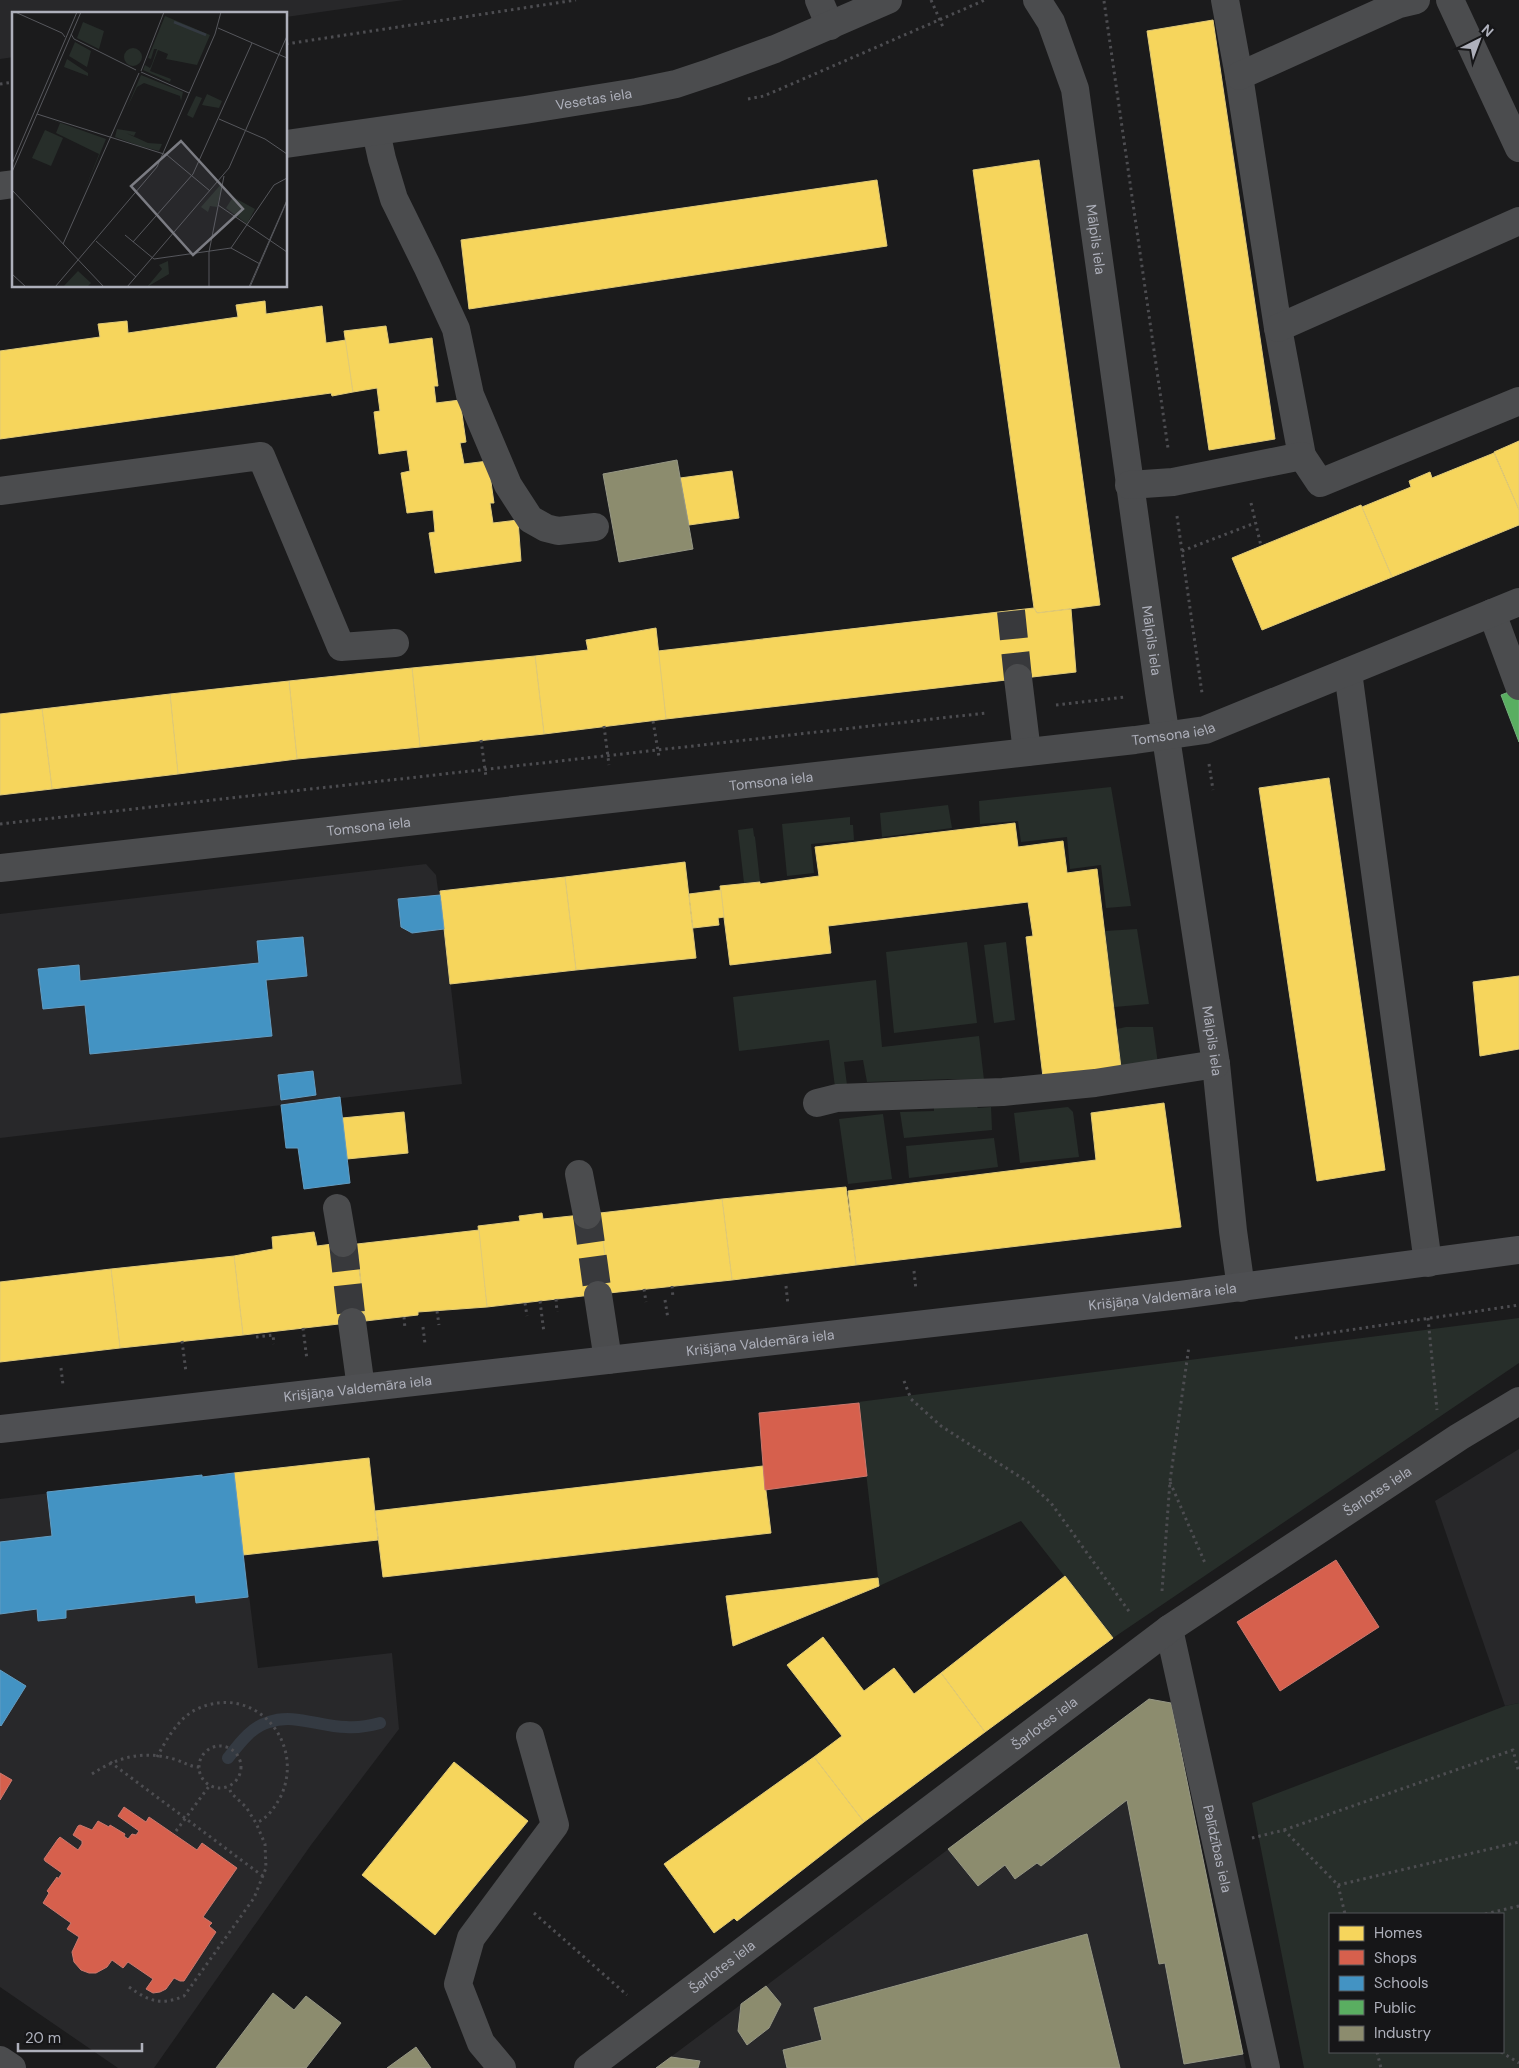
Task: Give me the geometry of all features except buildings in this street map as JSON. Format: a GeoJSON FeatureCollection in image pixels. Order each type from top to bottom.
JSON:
{"type":"FeatureCollection","features":[{"type":"Feature","properties":{"kind":"main road","name":"Krišjāņa Valdemāra iela"},"geometry":{"type":"LineString","coordinates":[[0,1429],[1241,1288],[1428,1264],[1519,1250]]}},
{"type":"Feature","properties":{"kind":"street"},"geometry":{"type":"LineString","coordinates":[[819,0],[830,26]]}},
{"type":"Feature","properties":{"kind":"street","name":"Vesetas iela"},"geometry":{"type":"LineString","coordinates":[[288,144],[543,107],[676,84],[830,26],[888,0]]}},
{"type":"Feature","properties":{"kind":"street","name":"Mālpils iela"},"geometry":{"type":"LineString","coordinates":[[1037,0],[1051,22],[1075,89],[1129,485],[1216,1064],[1233,1231],[1241,1288]]}},
{"type":"Feature","properties":{"kind":"street"},"geometry":{"type":"LineString","coordinates":[[1224,0],[1239,76],[1278,328],[1302,456],[1320,483],[1519,401]]}},
{"type":"Feature","properties":{"kind":"street"},"geometry":{"type":"LineString","coordinates":[[1450,0],[1510,105],[1519,148]]}},
{"type":"Feature","properties":{"kind":"street"},"geometry":{"type":"LineString","coordinates":[[1239,76],[1404,1]]}},
{"type":"Feature","properties":{"kind":"street"},"geometry":{"type":"LineString","coordinates":[[376,132],[394,199],[456,329],[470,394],[508,485],[530,520],[546,528],[558,531],[595,526]]}},
{"type":"Feature","properties":{"kind":"street"},"geometry":{"type":"LineString","coordinates":[[1278,328],[1519,221]]}},
{"type":"Feature","properties":{"kind":"street"},"geometry":{"type":"LineString","coordinates":[[0,492],[261,456],[341,647],[395,643]]}},
{"type":"Feature","properties":{"kind":"street"},"geometry":{"type":"LineString","coordinates":[[1129,485],[1173,482],[1302,456]]}},
{"type":"Feature","properties":{"kind":"street","name":"Tomsona iela"},"geometry":{"type":"LineString","coordinates":[[0,868],[1027,752],[1205,730],[1519,602]]}},
{"type":"Feature","properties":{"kind":"street"},"geometry":{"type":"LineString","coordinates":[[1492,613],[1519,686]]}},
{"type":"Feature","properties":{"kind":"street"},"geometry":{"type":"LineString","coordinates":[[1348,672],[1428,1264]]}},
{"type":"Feature","properties":{"kind":"street"},"geometry":{"type":"LineString","coordinates":[[1018,678],[1027,752]]}},
{"type":"Feature","properties":{"kind":"street"},"geometry":{"type":"LineString","coordinates":[[817,1103],[837,1098],[1003,1092],[1095,1083],[1216,1064]]}},
{"type":"Feature","properties":{"kind":"street"},"geometry":{"type":"LineString","coordinates":[[579,1174],[587,1215]]}},
{"type":"Feature","properties":{"kind":"street"},"geometry":{"type":"LineString","coordinates":[[337,1208],[343,1243]]}},
{"type":"Feature","properties":{"kind":"street"},"geometry":{"type":"LineString","coordinates":[[598,1294],[608,1360]]}},
{"type":"Feature","properties":{"kind":"street"},"geometry":{"type":"LineString","coordinates":[[352,1322],[361,1388]]}},
{"type":"Feature","properties":{"kind":"street","name":"Šarlotes iela"},"geometry":{"type":"LineString","coordinates":[[588,2068],[1164,1621],[1459,1437],[1519,1402]]}},
{"type":"Feature","properties":{"kind":"street","name":"Palīdzības iela"},"geometry":{"type":"LineString","coordinates":[[1164,1621],[1266,2068]]}},
{"type":"Feature","properties":{"kind":"street"},"geometry":{"type":"LineString","coordinates":[[502,2068],[481,2043],[458,1984],[471,1938],[555,1825],[530,1736]]}},
{"type":"Feature","properties":{"kind":"street"},"geometry":{"type":"LineString","coordinates":[[0,2060],[12,2068]]}},
{"type":"Feature","properties":{"kind":"path"},"geometry":{"type":"LineString","coordinates":[[288,44],[576,0]]}},
{"type":"Feature","properties":{"kind":"path"},"geometry":{"type":"LineString","coordinates":[[932,0],[943,27]]}},
{"type":"Feature","properties":{"kind":"path"},"geometry":{"type":"LineString","coordinates":[[1104,1],[1203,699],[1214,800]]}},
{"type":"Feature","properties":{"kind":"path"},"geometry":{"type":"LineString","coordinates":[[1243,468],[1261,546]]}},
{"type":"Feature","properties":{"kind":"path"},"geometry":{"type":"LineString","coordinates":[[1182,551],[1255,523]]}},
{"type":"Feature","properties":{"kind":"path"},"geometry":{"type":"LineString","coordinates":[[0,824],[1023,709],[1159,692]]}},
{"type":"Feature","properties":{"kind":"path"},"geometry":{"type":"LineString","coordinates":[[672,1286],[673,1298]]}},
{"type":"Feature","properties":{"kind":"path"},"geometry":{"type":"LineString","coordinates":[[644,1289],[646,1302]]}},
{"type":"Feature","properties":{"kind":"path"},"geometry":{"type":"LineString","coordinates":[[556,1299],[557,1312]]}},
{"type":"Feature","properties":{"kind":"path"},"geometry":{"type":"LineString","coordinates":[[525,1303],[527,1316]]}},
{"type":"Feature","properties":{"kind":"path"},"geometry":{"type":"LineString","coordinates":[[1295,1338],[1519,1305]]}},
{"type":"Feature","properties":{"kind":"path"},"geometry":{"type":"LineString","coordinates":[[437,1311],[439,1326]]}},
{"type":"Feature","properties":{"kind":"path"},"geometry":{"type":"LineString","coordinates":[[404,1317],[405,1329]]}},
{"type":"Feature","properties":{"kind":"path"},"geometry":{"type":"LineString","coordinates":[[1428,1318],[1437,1414]]}},
{"type":"Feature","properties":{"kind":"path"},"geometry":{"type":"LineString","coordinates":[[256,1337],[273,1335],[274,1344]]}},
{"type":"Feature","properties":{"kind":"path"},"geometry":{"type":"LineString","coordinates":[[904,1381],[911,1399],[941,1426],[1028,1482],[1051,1503],[1140,1627],[1164,1621],[1170,1481],[1189,1346]]}},
{"type":"Feature","properties":{"kind":"path"},"geometry":{"type":"LineString","coordinates":[[1170,1481],[1207,1570]]}},
{"type":"Feature","properties":{"kind":"path"},"geometry":{"type":"LineString","coordinates":[[157,1757],[166,1741],[181,1722],[195,1710],[231,1701],[245,1704],[258,1711],[277,1732],[284,1748],[288,1765],[285,1787],[276,1805],[264,1820],[256,1824]]}},
{"type":"Feature","properties":{"kind":"path"},"geometry":{"type":"LineString","coordinates":[[221,1746],[233,1750],[238,1756],[242,1769],[240,1777],[229,1787],[222,1789],[210,1785],[204,1780],[199,1768],[204,1755],[214,1747],[221,1746]]}},
{"type":"Feature","properties":{"kind":"path"},"geometry":{"type":"LineString","coordinates":[[1217,1848],[1284,1830],[1513,1750],[1519,1772]]}},
{"type":"Feature","properties":{"kind":"path"},"geometry":{"type":"LineString","coordinates":[[92,1774],[110,1762],[128,1757],[148,1755],[177,1760],[199,1768]]}},
{"type":"Feature","properties":{"kind":"path"},"geometry":{"type":"LineString","coordinates":[[110,1762],[264,1877]]}},
{"type":"Feature","properties":{"kind":"path"},"geometry":{"type":"LineString","coordinates":[[176,1831],[210,1785]]}},
{"type":"Feature","properties":{"kind":"path"},"geometry":{"type":"LineString","coordinates":[[129,1987],[153,2001],[171,2001],[184,1996],[254,1898],[266,1868],[264,1844],[256,1824],[246,1807],[231,1792],[229,1787]]}},
{"type":"Feature","properties":{"kind":"path"},"geometry":{"type":"LineString","coordinates":[[1284,1830],[1338,1885],[1345,1913]]}},
{"type":"Feature","properties":{"kind":"path"},"geometry":{"type":"LineString","coordinates":[[1338,1885],[1519,1842]]}},
{"type":"Feature","properties":{"kind":"path"},"geometry":{"type":"LineString","coordinates":[[506,1889],[630,1997]]}},
{"type":"Feature","properties":{"kind":"path"},"geometry":{"type":"LineString","coordinates":[[1489,1913],[1519,1906]]}},
{"type":"Feature","properties":{"kind":"path"},"geometry":{"type":"LineString","coordinates":[[1377,2053],[1381,2068]]}},
{"type":"Feature","properties":{"kind":"path"},"geometry":{"type":"LineString","coordinates":[[1502,2053],[1519,2063]]}},
{"type":"Feature","properties":{"kind":"shaded area"},"geometry":{"type":"Polygon","coordinates":[[[0,0],[404,0],[288,17],[288,12],[12,12],[12,57],[0,59],[0,0]]]}},
{"type":"Feature","properties":{"kind":"shaded area"},"geometry":{"type":"Polygon","coordinates":[[[1111,787],[1131,906],[1106,908],[1101,865],[1070,869],[1067,837],[1021,842],[1018,821],[980,824],[979,801],[1111,787]]]}},
{"type":"Feature","properties":{"kind":"shaded area"},"geometry":{"type":"Polygon","coordinates":[[[948,805],[952,828],[882,837],[880,813],[948,805]]]}},
{"type":"Feature","properties":{"kind":"shaded area"},"geometry":{"type":"Polygon","coordinates":[[[850,817],[850,825],[853,825],[854,840],[811,844],[814,873],[787,876],[782,824],[850,817]]]}},
{"type":"Feature","properties":{"kind":"shaded area"},"geometry":{"type":"Polygon","coordinates":[[[753,828],[760,882],[744,883],[738,830],[753,828]]]}},
{"type":"Feature","properties":{"kind":"shaded area"},"geometry":{"type":"Polygon","coordinates":[[[426,864],[436,875],[438,890],[440,891],[462,1084],[0,1138],[0,914],[426,864]]]}},
{"type":"Feature","properties":{"kind":"shaded area"},"geometry":{"type":"Polygon","coordinates":[[[1137,929],[1149,1004],[1114,1007],[1105,931],[1137,929]]]}},
{"type":"Feature","properties":{"kind":"shaded area"},"geometry":{"type":"Polygon","coordinates":[[[967,942],[977,1023],[894,1033],[886,952],[967,942]]]}},
{"type":"Feature","properties":{"kind":"shaded area"},"geometry":{"type":"Polygon","coordinates":[[[1006,942],[1015,1020],[994,1023],[984,945],[1006,942]]]}},
{"type":"Feature","properties":{"kind":"shaded area"},"geometry":{"type":"Polygon","coordinates":[[[876,980],[882,1047],[979,1036],[984,1080],[949,1079],[867,1082],[863,1060],[844,1062],[847,1085],[835,1087],[829,1040],[739,1051],[733,997],[876,980]]]}},
{"type":"Feature","properties":{"kind":"shaded area"},"geometry":{"type":"Polygon","coordinates":[[[1153,1027],[1158,1064],[1121,1068],[1117,1029],[1153,1027]]]}},
{"type":"Feature","properties":{"kind":"shaded area"},"geometry":{"type":"Polygon","coordinates":[[[934,1102],[976,1106],[978,1108],[991,1107],[992,1130],[904,1138],[900,1112],[934,1111],[934,1102]]]}},
{"type":"Feature","properties":{"kind":"shaded area"},"geometry":{"type":"Polygon","coordinates":[[[1068,1107],[1073,1112],[1079,1157],[1020,1163],[1014,1113],[1068,1107]]]}},
{"type":"Feature","properties":{"kind":"shaded area"},"geometry":{"type":"Polygon","coordinates":[[[883,1114],[892,1179],[848,1184],[839,1119],[883,1114]]]}},
{"type":"Feature","properties":{"kind":"shaded area"},"geometry":{"type":"Polygon","coordinates":[[[994,1138],[998,1167],[909,1178],[906,1146],[994,1138]]]}},
{"type":"Feature","properties":{"kind":"shaded area"},"geometry":{"type":"Polygon","coordinates":[[[1519,1318],[1519,1363],[1113,1638],[1021,1521],[879,1586],[858,1402],[1519,1318]]]}},
{"type":"Feature","properties":{"kind":"shaded area"},"geometry":{"type":"Polygon","coordinates":[[[1519,1449],[1519,1703],[1505,1706],[1435,1501],[1519,1449]]]}},
{"type":"Feature","properties":{"kind":"shaded area"},"geometry":{"type":"Polygon","coordinates":[[[234,1473],[258,1668],[392,1653],[399,1729],[311,1845],[154,2068],[118,2068],[0,1987],[0,1499],[202,1475],[202,1477],[234,1473]]]}},
{"type":"Feature","properties":{"kind":"shaded area"},"geometry":{"type":"Polygon","coordinates":[[[1149,1699],[1171,1703],[1246,2068],[656,2068],[1149,1699]]]}},
{"type":"Feature","properties":{"kind":"shaded area"},"geometry":{"type":"Polygon","coordinates":[[[1519,1703],[1519,2068],[1304,2068],[1252,1803],[1505,1706],[1519,1703]]]}},
{"type":"Feature","properties":{"kind":"waterway"},"geometry":{"type":"LineString","coordinates":[[228,1758],[251,1732],[269,1722],[288,1719],[350,1727],[380,1723]]}},
{"type":"Feature","properties":{"kind":"tunnel"},"geometry":{"type":"LineString","coordinates":[[1011,611],[1018,678]]}},
{"type":"Feature","properties":{"kind":"tunnel"},"geometry":{"type":"LineString","coordinates":[[587,1215],[598,1295]]}},
{"type":"Feature","properties":{"kind":"tunnel"},"geometry":{"type":"LineString","coordinates":[[343,1243],[352,1322]]}}]}
